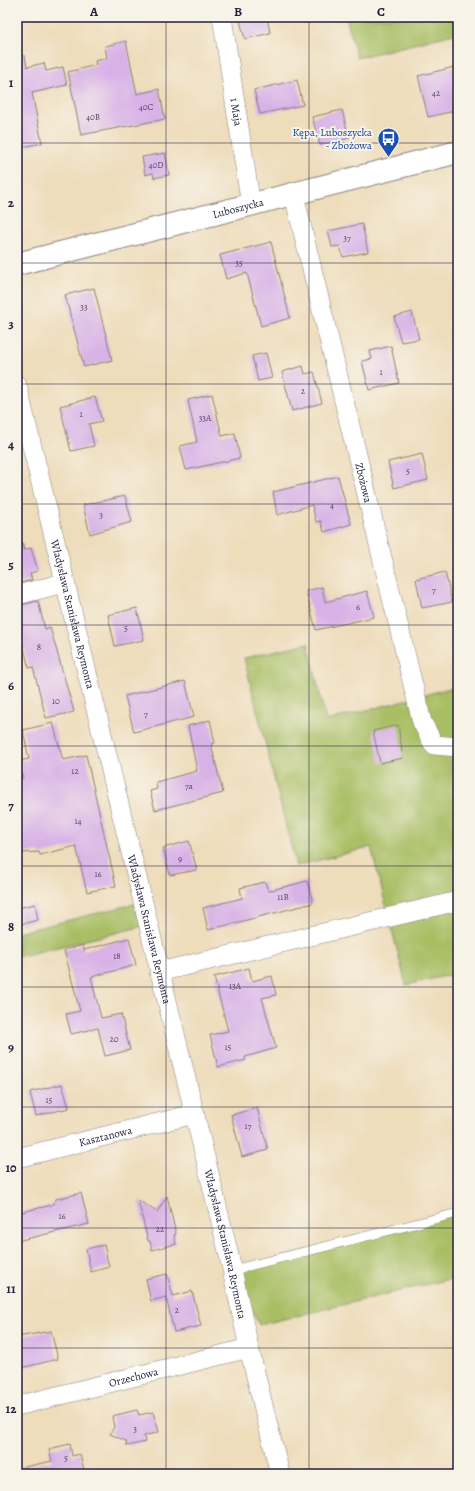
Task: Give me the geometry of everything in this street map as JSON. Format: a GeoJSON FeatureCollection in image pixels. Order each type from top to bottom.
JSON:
{"type":"FeatureCollection","features":[{"type":"Feature","properties":{"kind":"street","name":"1 Maja"},"geometry":{"type":"LineString","coordinates":[[222,17],[251,206]]}},
{"type":"Feature","properties":{"kind":"street","name":"Luboszycka"},"geometry":{"type":"LineString","coordinates":[[17,264],[251,206],[380,171],[458,152]]}},
{"type":"Feature","properties":{"kind":"street","name":"Zbożowa"},"geometry":{"type":"LineString","coordinates":[[294,195],[422,722],[434,745],[458,747]]}},
{"type":"Feature","properties":{"kind":"street","name":"Władysława Stanisława Reymonta"},"geometry":{"type":"LineString","coordinates":[[17,385],[232,1270],[249,1348],[280,1474]]}},
{"type":"Feature","properties":{"kind":"street"},"geometry":{"type":"LineString","coordinates":[[17,595],[64,583]]}},
{"type":"Feature","properties":{"kind":"street"},"geometry":{"type":"LineString","coordinates":[[159,972],[458,901]]}},
{"type":"Feature","properties":{"kind":"street","name":"Kasztanowa"},"geometry":{"type":"LineString","coordinates":[[17,1158],[194,1114]]}},
{"type":"Feature","properties":{"kind":"street","name":"Orzechowa"},"geometry":{"type":"LineString","coordinates":[[17,1406],[249,1348]]}},
{"type":"Feature","properties":{"kind":"lane"},"geometry":{"type":"LineString","coordinates":[[232,1270],[458,1213]]}},
{"type":"Feature","properties":{"kind":"green space"},"geometry":{"type":"Polygon","coordinates":[[[346,17],[458,17],[458,33],[357,58],[346,17]]]}},
{"type":"Feature","properties":{"kind":"green space"},"geometry":{"type":"Polygon","coordinates":[[[308,643],[326,721],[458,686],[458,973],[406,985],[371,847],[296,866],[244,658],[308,643]]]}},
{"type":"Feature","properties":{"kind":"green space"},"geometry":{"type":"Polygon","coordinates":[[[142,902],[148,925],[17,957],[17,933],[142,902]]]}},
{"type":"Feature","properties":{"kind":"green space"},"geometry":{"type":"Polygon","coordinates":[[[458,1213],[458,1277],[259,1325],[233,1270],[458,1213]]]}},
{"type":"Feature","properties":{"kind":"building"},"geometry":{"type":"Polygon","coordinates":[[[239,17],[267,17],[270,33],[245,39],[239,17]]]}},
{"type":"Feature","properties":{"kind":"building"},"geometry":{"type":"Polygon","coordinates":[[[126,41],[137,94],[159,89],[165,119],[81,135],[68,72],[96,65],[95,61],[107,58],[105,46],[126,41]]]}},
{"type":"Feature","properties":{"kind":"building"},"geometry":{"type":"Polygon","coordinates":[[[17,56],[25,56],[27,67],[44,63],[46,71],[63,67],[67,85],[32,93],[42,143],[17,148],[17,56]]]}},
{"type":"Feature","properties":{"kind":"building"},"geometry":{"type":"Polygon","coordinates":[[[458,66],[458,110],[428,117],[418,76],[458,66]]]}},
{"type":"Feature","properties":{"kind":"building"},"geometry":{"type":"Polygon","coordinates":[[[297,80],[303,105],[260,114],[254,90],[297,80]]]}},
{"type":"Feature","properties":{"kind":"building"},"geometry":{"type":"Polygon","coordinates":[[[342,110],[349,138],[320,145],[312,117],[342,110]]]}},
{"type":"Feature","properties":{"kind":"building"},"geometry":{"type":"Polygon","coordinates":[[[165,153],[169,175],[154,178],[153,173],[145,175],[142,157],[165,153]]]}},
{"type":"Feature","properties":{"kind":"building"},"geometry":{"type":"Polygon","coordinates":[[[362,224],[368,252],[343,257],[340,246],[332,247],[328,231],[362,224]]]}},
{"type":"Feature","properties":{"kind":"building"},"geometry":{"type":"Polygon","coordinates":[[[271,242],[290,318],[261,326],[247,273],[226,279],[220,255],[271,242]]]}},
{"type":"Feature","properties":{"kind":"building"},"geometry":{"type":"Polygon","coordinates":[[[94,288],[112,360],[84,367],[65,295],[94,288]]]}},
{"type":"Feature","properties":{"kind":"building"},"geometry":{"type":"Polygon","coordinates":[[[412,312],[419,339],[401,342],[394,317],[412,312]]]}},
{"type":"Feature","properties":{"kind":"building"},"geometry":{"type":"Polygon","coordinates":[[[391,346],[399,383],[369,390],[362,361],[372,359],[370,351],[391,346]]]}},
{"type":"Feature","properties":{"kind":"building"},"geometry":{"type":"Polygon","coordinates":[[[266,353],[272,378],[258,381],[252,356],[266,353]]]}},
{"type":"Feature","properties":{"kind":"building"},"geometry":{"type":"Polygon","coordinates":[[[303,366],[305,374],[314,372],[322,403],[292,411],[282,372],[303,366]]]}},
{"type":"Feature","properties":{"kind":"building"},"geometry":{"type":"Polygon","coordinates":[[[212,394],[222,436],[235,433],[240,458],[186,470],[180,446],[197,442],[188,400],[212,394]]]}},
{"type":"Feature","properties":{"kind":"building"},"geometry":{"type":"Polygon","coordinates":[[[95,397],[102,421],[89,424],[94,446],[71,451],[60,406],[95,397]]]}},
{"type":"Feature","properties":{"kind":"building"},"geometry":{"type":"Polygon","coordinates":[[[422,454],[428,480],[394,488],[388,462],[422,454]]]}},
{"type":"Feature","properties":{"kind":"building"},"geometry":{"type":"Polygon","coordinates":[[[338,476],[351,524],[324,532],[321,521],[316,522],[312,505],[277,515],[273,492],[338,476]]]}},
{"type":"Feature","properties":{"kind":"building"},"geometry":{"type":"Polygon","coordinates":[[[125,496],[132,522],[90,534],[83,505],[125,496]]]}},
{"type":"Feature","properties":{"kind":"building"},"geometry":{"type":"Polygon","coordinates":[[[22,543],[24,550],[31,548],[38,571],[30,573],[32,580],[17,584],[17,544],[22,543]]]}},
{"type":"Feature","properties":{"kind":"building"},"geometry":{"type":"Polygon","coordinates":[[[445,572],[452,602],[422,608],[416,579],[445,572]]]}},
{"type":"Feature","properties":{"kind":"building"},"geometry":{"type":"Polygon","coordinates":[[[322,587],[325,602],[367,591],[374,617],[316,630],[306,591],[322,587]]]}},
{"type":"Feature","properties":{"kind":"building"},"geometry":{"type":"Polygon","coordinates":[[[38,601],[45,629],[50,627],[74,712],[46,718],[33,667],[29,668],[17,622],[17,606],[38,601]]]}},
{"type":"Feature","properties":{"kind":"building"},"geometry":{"type":"Polygon","coordinates":[[[137,608],[144,640],[115,646],[108,615],[137,608]]]}},
{"type":"Feature","properties":{"kind":"building"},"geometry":{"type":"Polygon","coordinates":[[[185,681],[194,717],[134,732],[125,696],[185,681]]]}},
{"type":"Feature","properties":{"kind":"building"},"geometry":{"type":"Polygon","coordinates":[[[210,720],[215,743],[211,744],[223,793],[155,810],[150,791],[157,789],[156,782],[197,771],[188,726],[210,720]]]}},
{"type":"Feature","properties":{"kind":"building"},"geometry":{"type":"Polygon","coordinates":[[[53,723],[63,760],[86,755],[116,886],[87,892],[76,846],[40,855],[39,852],[21,853],[17,835],[17,780],[23,778],[19,761],[29,759],[23,730],[53,723]]]}},
{"type":"Feature","properties":{"kind":"building"},"geometry":{"type":"Polygon","coordinates":[[[398,725],[403,758],[380,763],[373,731],[398,725]]]}},
{"type":"Feature","properties":{"kind":"building"},"geometry":{"type":"Polygon","coordinates":[[[189,841],[197,870],[170,875],[163,848],[189,841]]]}},
{"type":"Feature","properties":{"kind":"building"},"geometry":{"type":"Polygon","coordinates":[[[307,881],[313,903],[208,930],[203,908],[242,898],[240,888],[265,882],[268,891],[307,881]]]}},
{"type":"Feature","properties":{"kind":"building"},"geometry":{"type":"Polygon","coordinates":[[[35,904],[38,920],[22,924],[18,908],[35,904]]]}},
{"type":"Feature","properties":{"kind":"building"},"geometry":{"type":"Polygon","coordinates":[[[129,938],[136,965],[91,977],[101,1018],[121,1014],[130,1050],[105,1056],[98,1028],[71,1034],[66,1014],[80,1011],[64,950],[83,945],[84,950],[129,938]]]}},
{"type":"Feature","properties":{"kind":"building"},"geometry":{"type":"Polygon","coordinates":[[[249,968],[252,981],[272,976],[276,995],[262,998],[276,1048],[245,1057],[246,1060],[218,1067],[210,1035],[228,1031],[214,977],[249,968]]]}},
{"type":"Feature","properties":{"kind":"building"},"geometry":{"type":"Polygon","coordinates":[[[62,1084],[69,1108],[36,1116],[30,1092],[62,1084]]]}},
{"type":"Feature","properties":{"kind":"building"},"geometry":{"type":"Polygon","coordinates":[[[257,1108],[268,1150],[242,1157],[231,1115],[257,1108]]]}},
{"type":"Feature","properties":{"kind":"building"},"geometry":{"type":"Polygon","coordinates":[[[81,1193],[89,1224],[17,1241],[17,1213],[52,1205],[56,1199],[81,1193]]]}},
{"type":"Feature","properties":{"kind":"building"},"geometry":{"type":"Polygon","coordinates":[[[167,1196],[176,1234],[174,1235],[176,1244],[152,1250],[150,1241],[148,1241],[138,1200],[157,1212],[167,1196]]]}},
{"type":"Feature","properties":{"kind":"building"},"geometry":{"type":"Polygon","coordinates":[[[104,1245],[109,1267],[91,1272],[86,1249],[104,1245]]]}},
{"type":"Feature","properties":{"kind":"building"},"geometry":{"type":"Polygon","coordinates":[[[167,1274],[173,1296],[192,1291],[201,1326],[174,1332],[166,1297],[151,1301],[146,1279],[167,1274]]]}},
{"type":"Feature","properties":{"kind":"building"},"geometry":{"type":"Polygon","coordinates":[[[51,1331],[58,1359],[17,1369],[17,1337],[51,1331]]]}},
{"type":"Feature","properties":{"kind":"building"},"geometry":{"type":"Polygon","coordinates":[[[137,1410],[139,1415],[153,1412],[159,1432],[144,1436],[145,1442],[127,1446],[126,1441],[110,1434],[114,1427],[112,1416],[137,1410]]]}},
{"type":"Feature","properties":{"kind":"building"},"geometry":{"type":"Polygon","coordinates":[[[70,1444],[72,1456],[80,1454],[85,1474],[21,1474],[20,1468],[52,1461],[49,1449],[70,1444]]]}},
{"type":"Feature","properties":{"kind":"place","name":"Kępa, Luboszycka - Zbożowa"},"geometry":{"type":"Point","coordinates":[388,158]}}]}
